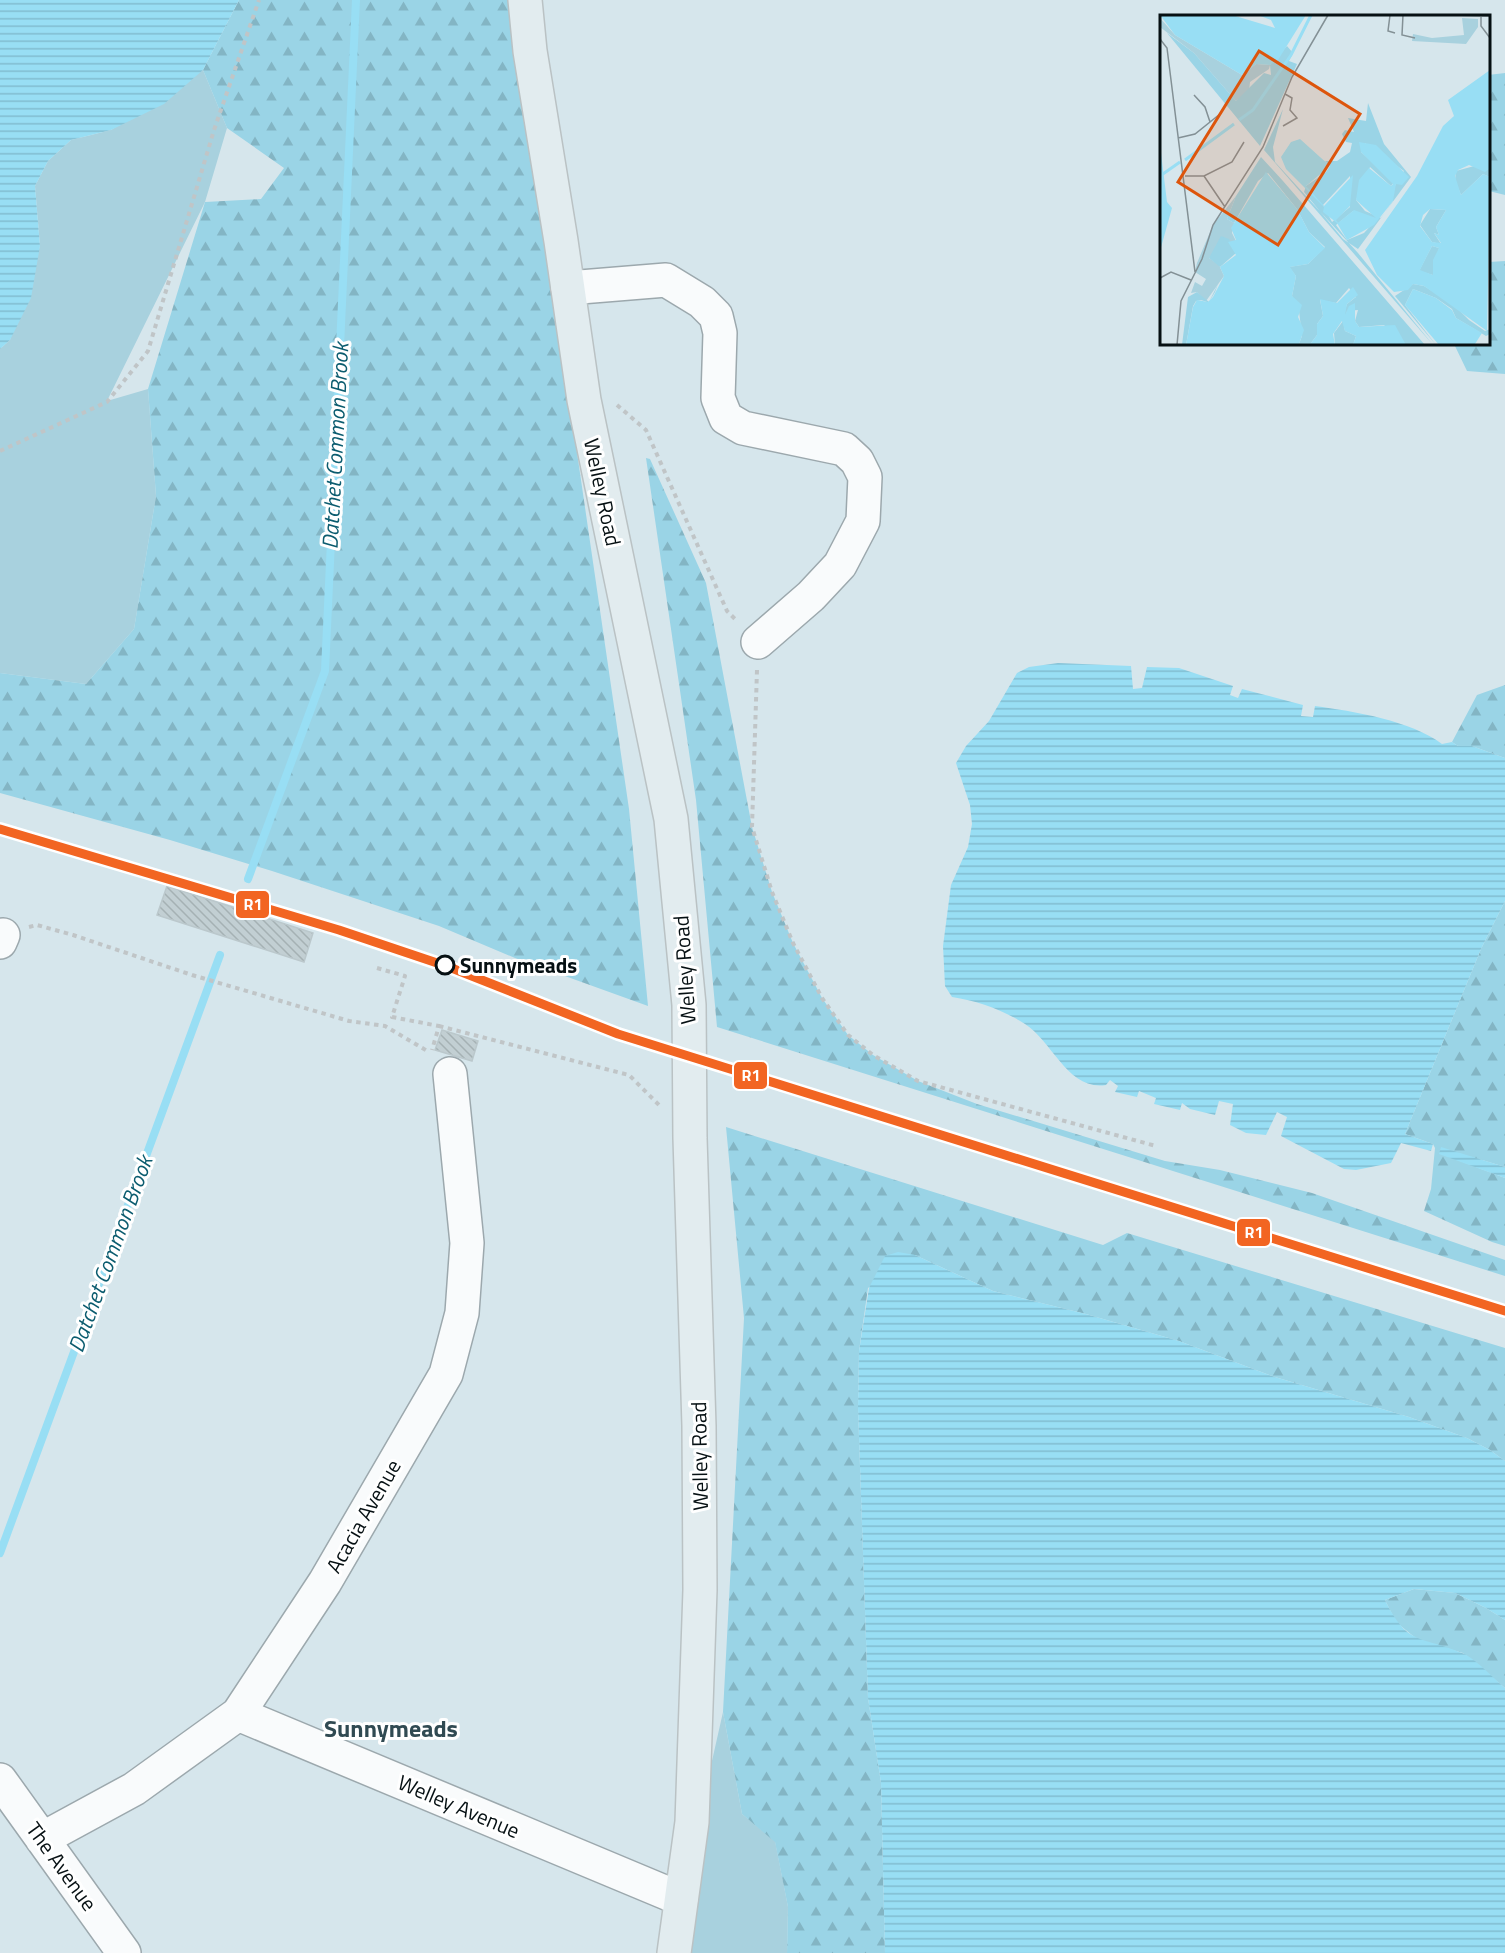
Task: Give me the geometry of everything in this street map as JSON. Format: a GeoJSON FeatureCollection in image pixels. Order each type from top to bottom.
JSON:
{"type":"FeatureCollection","features":[{"type":"Feature","properties":{"kind":"main road","name":"Welley Road"},"geometry":{"type":"LineString","coordinates":[[525,0],[530,51],[580,374],[671,819],[688,1005],[699,1426],[700,1590],[692,1822],[674,1953]]}},
{"type":"Feature","properties":{"kind":"street"},"geometry":{"type":"LineString","coordinates":[[568,288],[666,280],[702,302],[716,316],[720,333],[718,398],[726,418],[742,428],[844,449],[857,461],[865,477],[863,521],[840,565],[810,596],[758,642]]}},
{"type":"Feature","properties":{"kind":"street","name":"Acacia Avenue"},"geometry":{"type":"LineString","coordinates":[[42,1839],[134,1790],[238,1714],[325,1582],[446,1374],[462,1312],[467,1243],[440,1064]]}},
{"type":"Feature","properties":{"kind":"street","name":"Welley Avenue"},"geometry":{"type":"LineString","coordinates":[[238,1714],[681,1899]]}},
{"type":"Feature","properties":{"kind":"street","name":"The Avenue"},"geometry":{"type":"LineString","coordinates":[[0,1780],[124,1953]]}},
{"type":"Feature","properties":{"kind":"path"},"geometry":{"type":"LineString","coordinates":[[0,451],[107,402],[148,351],[214,130],[259,0]]}},
{"type":"Feature","properties":{"kind":"path"},"geometry":{"type":"LineString","coordinates":[[580,374],[646,430],[727,611],[758,642],[752,827],[772,892],[793,943],[822,998],[848,1035],[873,1055],[918,1081],[1156,1146]]}},
{"type":"Feature","properties":{"kind":"path"},"geometry":{"type":"LineString","coordinates":[[2,939],[37,925],[350,1021],[385,1026],[440,1064]]}},
{"type":"Feature","properties":{"kind":"path"},"geometry":{"type":"LineString","coordinates":[[377,968],[405,976],[392,1017],[439,1026],[629,1075]]}},
{"type":"Feature","properties":{"kind":"path"},"geometry":{"type":"LineString","coordinates":[[439,1026],[440,1064]]}},
{"type":"Feature","properties":{"kind":"shaded area"},"geometry":{"type":"Polygon","coordinates":[[[0,0],[239,0],[203,70],[164,104],[111,130],[71,140],[48,161],[35,186],[40,246],[31,298],[10,340],[0,349],[0,0]]]}},
{"type":"Feature","properties":{"kind":"shaded area"},"geometry":{"type":"Polygon","coordinates":[[[203,70],[227,128],[205,202],[107,401],[148,389],[156,496],[134,629],[86,684],[0,673],[0,349],[10,340],[40,246],[35,186],[48,161],[71,140],[111,130],[203,70]]]}},
{"type":"Feature","properties":{"kind":"shaded area"},"geometry":{"type":"Polygon","coordinates":[[[1058,663],[1131,666],[1133,689],[1142,688],[1147,667],[1179,668],[1233,686],[1230,695],[1238,698],[1242,689],[1303,705],[1301,716],[1313,717],[1315,706],[1364,714],[1415,729],[1442,744],[1452,742],[1458,746],[1472,746],[1505,758],[1505,901],[1481,949],[1405,1134],[1433,1144],[1431,1151],[1401,1143],[1391,1163],[1356,1170],[1344,1169],[1281,1136],[1287,1117],[1277,1112],[1266,1135],[1246,1133],[1230,1125],[1233,1104],[1219,1101],[1215,1115],[1190,1109],[1182,1103],[1180,1110],[1154,1104],[1156,1098],[1139,1091],[1137,1097],[1115,1092],[1118,1086],[1110,1080],[1106,1085],[1093,1085],[1081,1081],[1025,1024],[990,1007],[952,997],[945,986],[943,946],[951,885],[968,847],[972,824],[970,805],[956,763],[966,746],[989,721],[1017,673],[1029,667],[1058,663]]]}},
{"type":"Feature","properties":{"kind":"shaded area"},"geometry":{"type":"Polygon","coordinates":[[[1441,1147],[1505,1167],[1505,1178],[1439,1154],[1441,1147]]]}},
{"type":"Feature","properties":{"kind":"shaded area"},"geometry":{"type":"Polygon","coordinates":[[[898,1252],[915,1255],[993,1291],[1086,1314],[1179,1341],[1275,1377],[1409,1417],[1467,1438],[1505,1461],[1505,1620],[1455,1593],[1414,1589],[1385,1600],[1393,1615],[1408,1633],[1467,1656],[1505,1688],[1505,1953],[885,1953],[881,1783],[868,1698],[858,1408],[859,1351],[869,1288],[885,1256],[898,1252]]]}},
{"type":"Feature","properties":{"kind":"shaded area"},"geometry":{"type":"Polygon","coordinates":[[[723,1712],[742,1814],[775,1841],[788,1907],[787,1953],[674,1953],[681,1899],[723,1712]]]}},
{"type":"Feature","properties":{"kind":"green space"},"geometry":{"type":"Polygon","coordinates":[[[239,0],[511,0],[629,809],[648,1006],[515,958],[439,926],[272,871],[0,793],[0,673],[86,684],[134,629],[156,496],[148,389],[205,202],[261,199],[284,168],[227,128],[203,70],[239,0]]]}},
{"type":"Feature","properties":{"kind":"green space"},"geometry":{"type":"Polygon","coordinates":[[[1505,73],[1505,195],[1490,191],[1490,75],[1505,73]]]}},
{"type":"Feature","properties":{"kind":"green space"},"geometry":{"type":"Polygon","coordinates":[[[1505,261],[1505,374],[1467,371],[1454,345],[1490,345],[1490,262],[1505,261]]]}},
{"type":"Feature","properties":{"kind":"green space"},"geometry":{"type":"Polygon","coordinates":[[[646,458],[650,459],[706,583],[752,827],[772,892],[793,943],[822,998],[848,1035],[873,1055],[918,1081],[977,1104],[1165,1161],[1220,1170],[1312,1193],[1505,1260],[1505,1276],[717,1027],[696,800],[646,458]]]}},
{"type":"Feature","properties":{"kind":"green space"},"geometry":{"type":"Polygon","coordinates":[[[1505,685],[1505,758],[1472,746],[1458,746],[1452,742],[1477,695],[1505,685]]]}},
{"type":"Feature","properties":{"kind":"green space"},"geometry":{"type":"Polygon","coordinates":[[[1505,901],[1505,1167],[1479,1159],[1439,1153],[1505,1178],[1505,1246],[1424,1211],[1431,1189],[1435,1148],[1433,1144],[1405,1134],[1481,949],[1505,901]]]}},
{"type":"Feature","properties":{"kind":"green space"},"geometry":{"type":"Polygon","coordinates":[[[726,1127],[1103,1245],[1127,1233],[1505,1348],[1505,1461],[1467,1438],[1409,1417],[1275,1377],[1179,1341],[1086,1314],[993,1291],[915,1255],[868,1288],[859,1351],[858,1408],[868,1698],[881,1783],[885,1953],[787,1953],[788,1907],[775,1842],[742,1814],[723,1712],[744,1318],[726,1127]]]}},
{"type":"Feature","properties":{"kind":"green space"},"geometry":{"type":"Polygon","coordinates":[[[1414,1589],[1455,1593],[1505,1620],[1505,1688],[1463,1653],[1418,1640],[1396,1622],[1385,1600],[1414,1589]]]}},
{"type":"Feature","properties":{"kind":"building"},"geometry":{"type":"Polygon","coordinates":[[[167,886],[313,933],[304,962],[157,915],[167,886]]]}},
{"type":"Feature","properties":{"kind":"building"},"geometry":{"type":"Polygon","coordinates":[[[442,1030],[478,1041],[472,1061],[435,1050],[442,1030]]]}},
{"type":"Feature","properties":{"kind":"waterway","name":"Datchet Common Brook"},"geometry":{"type":"LineString","coordinates":[[248,879],[325,671],[356,0]]}},
{"type":"Feature","properties":{"kind":"waterway","name":"Datchet Common Brook"},"geometry":{"type":"LineString","coordinates":[[0,1553],[220,955]]}},
{"type":"Feature","properties":{"kind":"transit line","name":"R1"},"geometry":{"type":"LineString","coordinates":[[0,829],[339,930],[449,967],[618,1034],[1505,1311]]}},
{"type":"Feature","properties":{"kind":"place","name":"Sunnymeads"},"geometry":{"type":"Point","coordinates":[445,965]}},
{"type":"Feature","properties":{"kind":"district","name":"Sunnymeads"},"geometry":{"type":"Point","coordinates":[391,1728]}}]}
